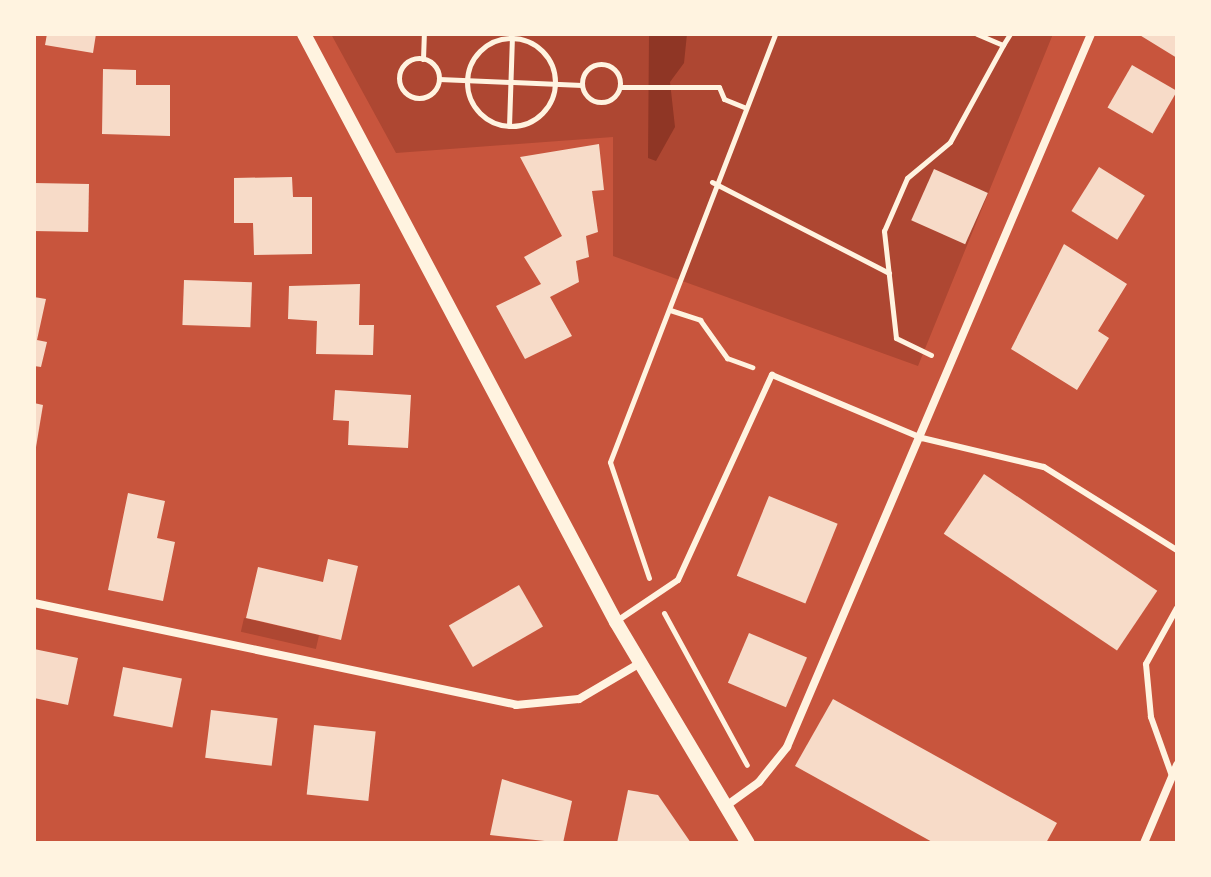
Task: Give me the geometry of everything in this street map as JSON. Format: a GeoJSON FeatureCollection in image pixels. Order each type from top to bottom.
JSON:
{"type":"FeatureCollection","features":[{"type":"Feature","properties":{"kind":"street"},"geometry":{"type":"LineString","coordinates":[[304,34],[616,622],[748,843]]}},
{"type":"Feature","properties":{"kind":"street"},"geometry":{"type":"LineString","coordinates":[[726,806],[759,782],[787,747],[922,438],[1091,34]]}},
{"type":"Feature","properties":{"kind":"street"},"geometry":{"type":"LineString","coordinates":[[34,603],[516,705],[579,699],[640,663]]}},
{"type":"Feature","properties":{"kind":"street"},"geometry":{"type":"LineString","coordinates":[[1144,843],[1177,765]]}},
{"type":"Feature","properties":{"kind":"lane"},"geometry":{"type":"LineString","coordinates":[[616,622],[678,580],[772,375],[922,438],[1044,467],[1177,550]]}},
{"type":"Feature","properties":{"kind":"lane"},"geometry":{"type":"LineString","coordinates":[[1172,776],[1151,717],[1146,664],[1177,608]]}},
{"type":"Feature","properties":{"kind":"path"},"geometry":{"type":"LineString","coordinates":[[424,34],[423,59],[439,79],[582,85]]}},
{"type":"Feature","properties":{"kind":"path"},"geometry":{"type":"LineString","coordinates":[[759,782],[678,650],[610,462],[670,310],[712,182],[775,34]]}},
{"type":"Feature","properties":{"kind":"path"},"geometry":{"type":"LineString","coordinates":[[977,34],[1003,45]]}},
{"type":"Feature","properties":{"kind":"path"},"geometry":{"type":"LineString","coordinates":[[951,364],[896,338],[884,231],[907,178],[950,142],[1010,34]]}},
{"type":"Feature","properties":{"kind":"path"},"geometry":{"type":"LineString","coordinates":[[512,37],[548,57],[555,84],[540,114],[509,126],[479,112],[467,80],[476,55],[512,37]]}},
{"type":"Feature","properties":{"kind":"path"},"geometry":{"type":"LineString","coordinates":[[509,126],[512,37]]}},
{"type":"Feature","properties":{"kind":"path"},"geometry":{"type":"LineString","coordinates":[[423,59],[412,59],[399,75],[407,95],[427,97],[439,79]]}},
{"type":"Feature","properties":{"kind":"path"},"geometry":{"type":"LineString","coordinates":[[604,64],[620,76],[621,87],[606,103],[595,102],[582,85],[588,69],[604,64]]}},
{"type":"Feature","properties":{"kind":"path"},"geometry":{"type":"LineString","coordinates":[[621,87],[719,87],[724,99],[744,107]]}},
{"type":"Feature","properties":{"kind":"path"},"geometry":{"type":"LineString","coordinates":[[712,182],[889,273]]}},
{"type":"Feature","properties":{"kind":"path"},"geometry":{"type":"LineString","coordinates":[[670,310],[700,320],[727,358],[772,375]]}},
{"type":"Feature","properties":{"kind":"shaded area"},"geometry":{"type":"Polygon","coordinates":[[[331,34],[1053,34],[918,366],[613,256],[613,137],[396,153],[331,34]]]}},
{"type":"Feature","properties":{"kind":"shaded area"},"geometry":{"type":"Polygon","coordinates":[[[649,34],[687,34],[684,63],[670,82],[675,127],[656,161],[648,158],[649,34]]]}},
{"type":"Feature","properties":{"kind":"shaded area"},"geometry":{"type":"Polygon","coordinates":[[[244,618],[319,635],[316,649],[241,632],[244,618]]]}},
{"type":"Feature","properties":{"kind":"building"},"geometry":{"type":"Polygon","coordinates":[[[47,34],[96,34],[93,53],[45,45],[47,34]]]}},
{"type":"Feature","properties":{"kind":"building"},"geometry":{"type":"Polygon","coordinates":[[[1138,34],[1177,34],[1177,58],[1138,34]]]}},
{"type":"Feature","properties":{"kind":"building"},"geometry":{"type":"Polygon","coordinates":[[[1132,65],[1177,91],[1153,133],[1108,107],[1132,65]]]}},
{"type":"Feature","properties":{"kind":"building"},"geometry":{"type":"Polygon","coordinates":[[[103,69],[136,70],[136,85],[170,85],[170,136],[102,134],[103,69]]]}},
{"type":"Feature","properties":{"kind":"building"},"geometry":{"type":"Polygon","coordinates":[[[599,144],[604,190],[592,191],[598,232],[586,236],[589,257],[576,261],[579,282],[550,297],[572,336],[525,359],[496,306],[541,284],[524,257],[562,236],[520,157],[599,144]]]}},
{"type":"Feature","properties":{"kind":"building"},"geometry":{"type":"Polygon","coordinates":[[[1099,167],[1145,196],[1117,240],[1071,211],[1099,167]]]}},
{"type":"Feature","properties":{"kind":"building"},"geometry":{"type":"Polygon","coordinates":[[[934,169],[988,193],[965,244],[911,220],[934,169]]]}},
{"type":"Feature","properties":{"kind":"building"},"geometry":{"type":"Polygon","coordinates":[[[292,177],[293,197],[312,197],[312,254],[254,255],[253,223],[234,223],[234,178],[292,177]]]}},
{"type":"Feature","properties":{"kind":"building"},"geometry":{"type":"Polygon","coordinates":[[[34,183],[89,184],[88,232],[34,231],[34,183]]]}},
{"type":"Feature","properties":{"kind":"building"},"geometry":{"type":"Polygon","coordinates":[[[1064,244],[1127,284],[1098,331],[1109,338],[1077,390],[1011,349],[1064,244]]]}},
{"type":"Feature","properties":{"kind":"building"},"geometry":{"type":"Polygon","coordinates":[[[184,280],[252,282],[250,327],[182,325],[184,280]]]}},
{"type":"Feature","properties":{"kind":"building"},"geometry":{"type":"Polygon","coordinates":[[[360,284],[359,325],[374,325],[373,355],[316,354],[317,321],[288,319],[289,286],[360,284]]]}},
{"type":"Feature","properties":{"kind":"building"},"geometry":{"type":"Polygon","coordinates":[[[34,297],[46,299],[37,340],[47,342],[41,367],[34,366],[34,297]]]}},
{"type":"Feature","properties":{"kind":"building"},"geometry":{"type":"Polygon","coordinates":[[[335,390],[411,395],[408,448],[348,445],[349,421],[333,420],[335,390]]]}},
{"type":"Feature","properties":{"kind":"building"},"geometry":{"type":"Polygon","coordinates":[[[34,403],[43,405],[36,447],[34,447],[34,403]]]}},
{"type":"Feature","properties":{"kind":"building"},"geometry":{"type":"Polygon","coordinates":[[[984,474],[1157,591],[1117,651],[944,534],[984,474]]]}},
{"type":"Feature","properties":{"kind":"building"},"geometry":{"type":"Polygon","coordinates":[[[128,493],[165,501],[157,538],[175,542],[163,601],[108,590],[128,493]]]}},
{"type":"Feature","properties":{"kind":"building"},"geometry":{"type":"Polygon","coordinates":[[[769,496],[838,524],[805,603],[737,576],[769,496]]]}},
{"type":"Feature","properties":{"kind":"building"},"geometry":{"type":"Polygon","coordinates":[[[328,559],[358,566],[341,640],[246,618],[258,567],[323,582],[328,559]]]}},
{"type":"Feature","properties":{"kind":"building"},"geometry":{"type":"Polygon","coordinates":[[[519,585],[543,627],[473,667],[449,626],[519,585]]]}},
{"type":"Feature","properties":{"kind":"building"},"geometry":{"type":"Polygon","coordinates":[[[749,633],[807,658],[786,707],[728,683],[749,633]]]}},
{"type":"Feature","properties":{"kind":"building"},"geometry":{"type":"Polygon","coordinates":[[[34,649],[78,658],[68,705],[34,698],[34,649]]]}},
{"type":"Feature","properties":{"kind":"building"},"geometry":{"type":"Polygon","coordinates":[[[123,667],[182,678],[172,728],[113,716],[123,667]]]}},
{"type":"Feature","properties":{"kind":"building"},"geometry":{"type":"Polygon","coordinates":[[[833,699],[1057,823],[1046,843],[934,843],[795,766],[833,699]]]}},
{"type":"Feature","properties":{"kind":"building"},"geometry":{"type":"Polygon","coordinates":[[[211,710],[278,718],[272,766],[205,758],[211,710]]]}},
{"type":"Feature","properties":{"kind":"building"},"geometry":{"type":"Polygon","coordinates":[[[314,725],[376,731],[368,801],[307,795],[314,725]]]}},
{"type":"Feature","properties":{"kind":"building"},"geometry":{"type":"Polygon","coordinates":[[[502,779],[572,801],[563,843],[490,835],[502,779]]]}},
{"type":"Feature","properties":{"kind":"building"},"geometry":{"type":"Polygon","coordinates":[[[628,790],[658,795],[691,843],[617,843],[628,790]]]}}]}
